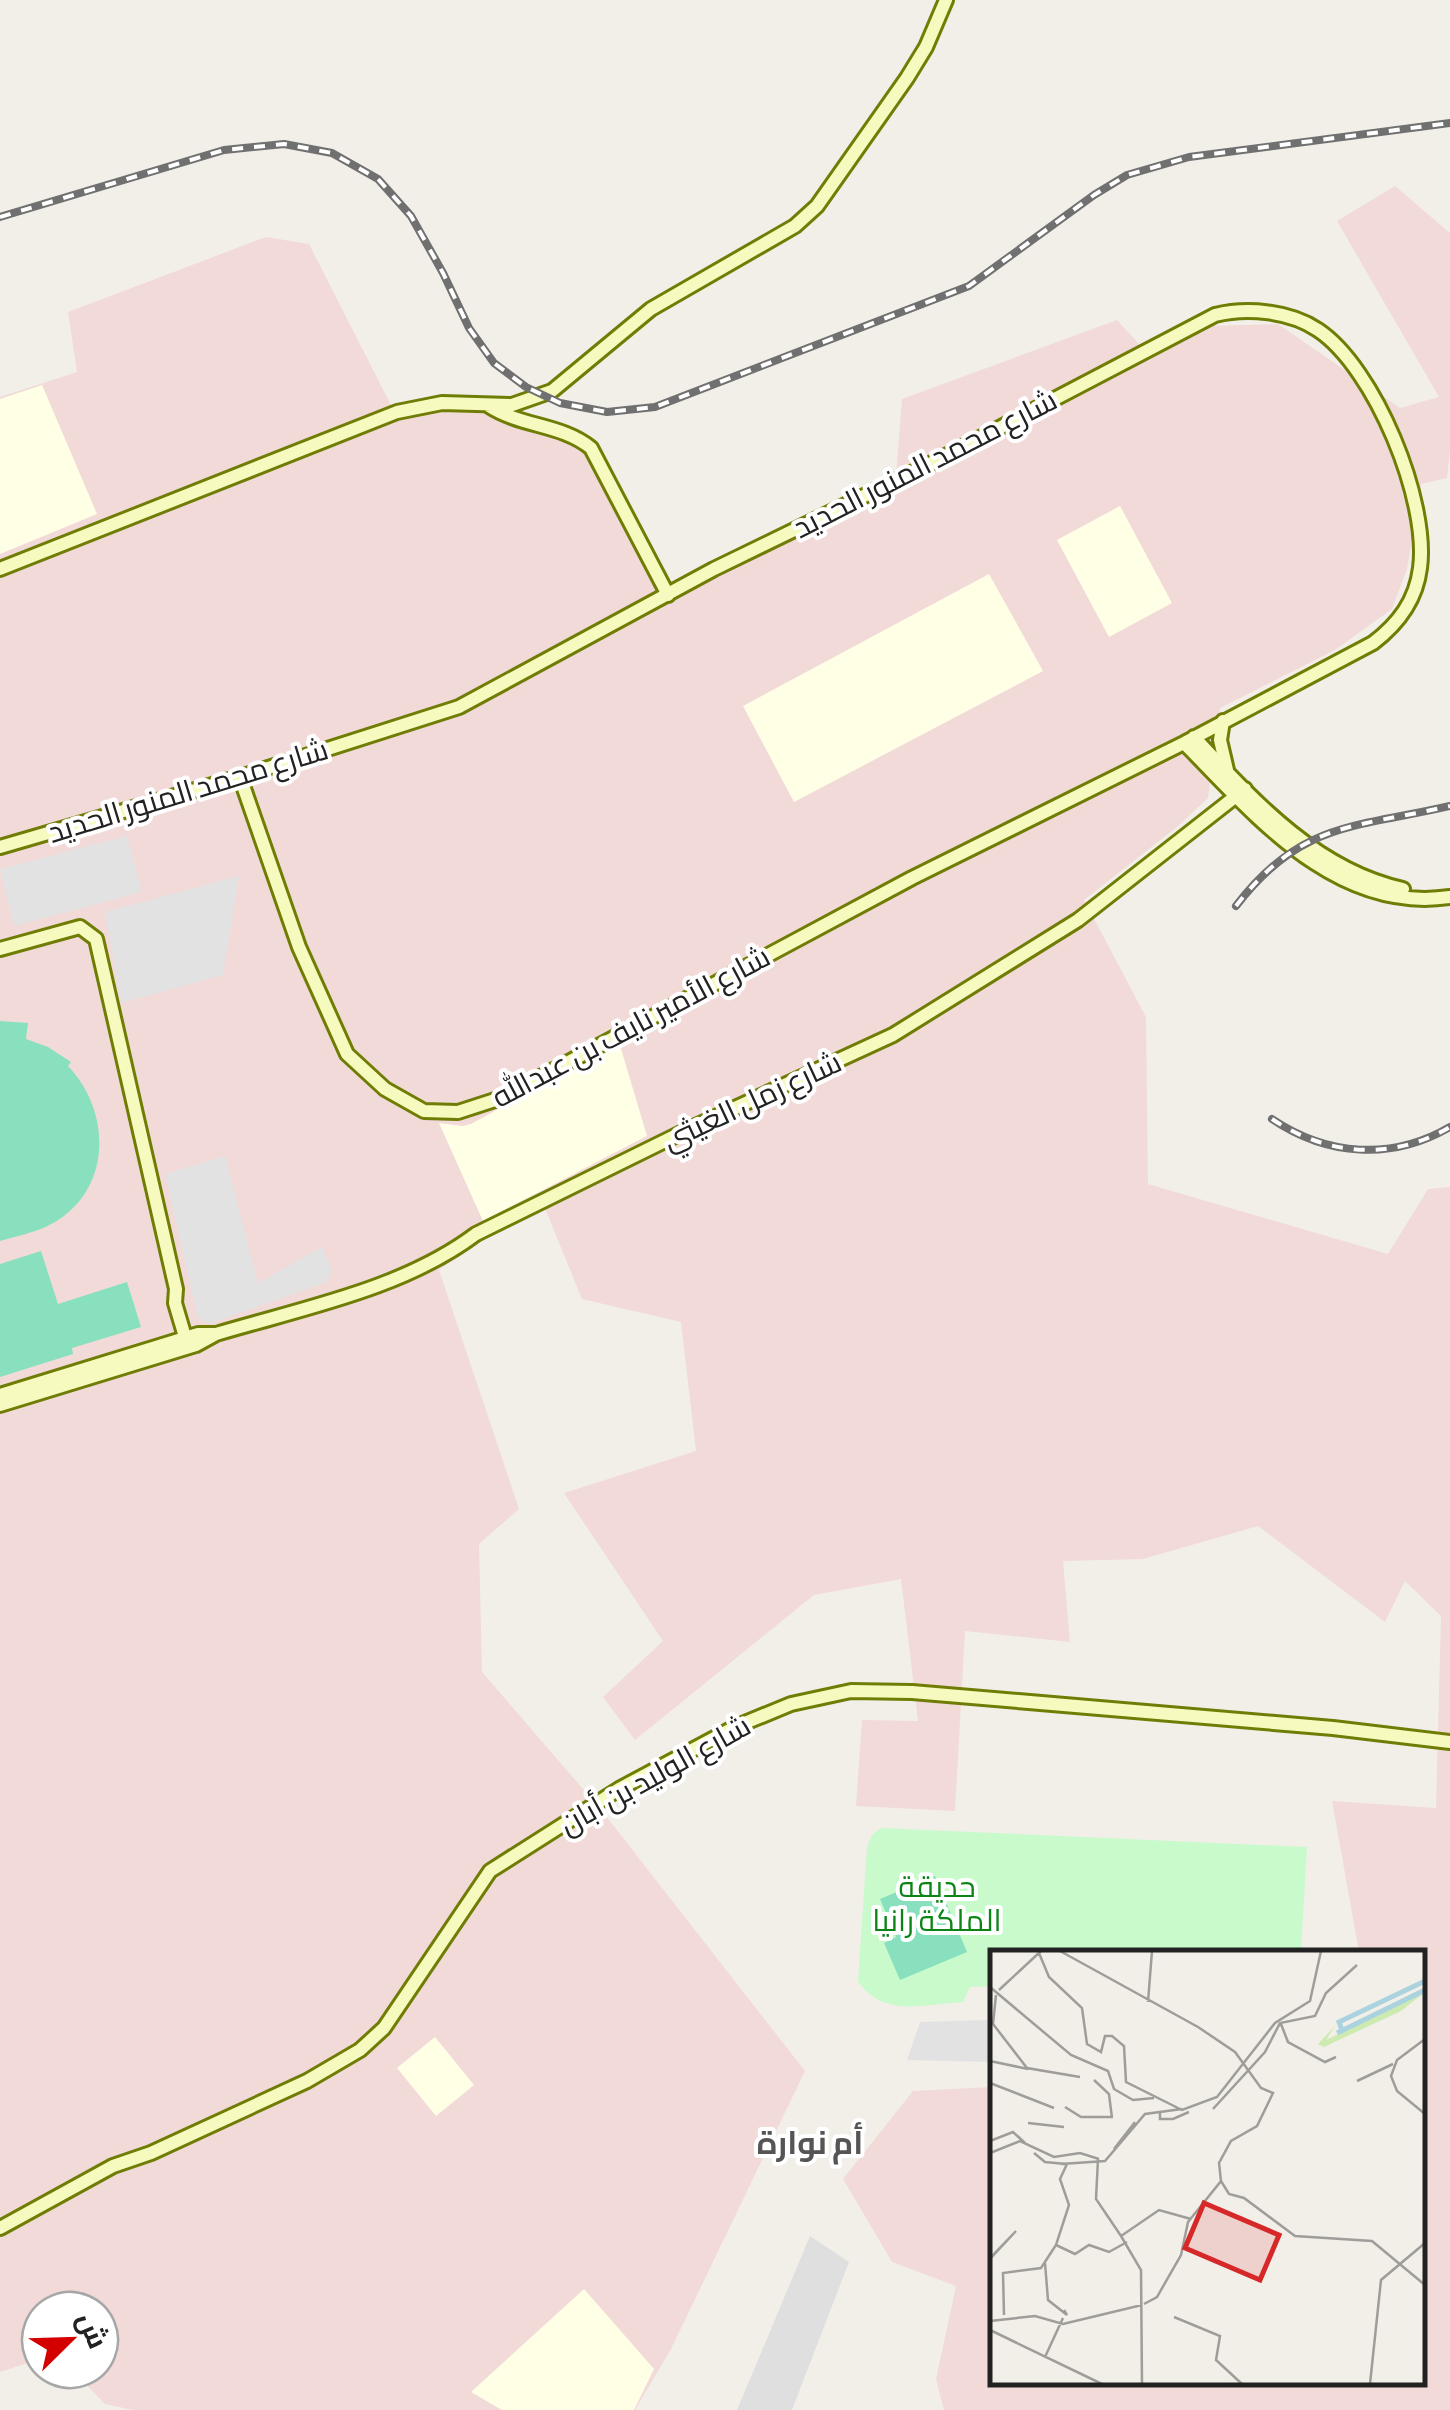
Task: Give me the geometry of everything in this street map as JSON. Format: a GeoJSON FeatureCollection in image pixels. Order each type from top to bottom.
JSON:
{"type":"FeatureCollection","features":[{"type":"Feature","properties":{"kind":"street"},"geometry":{"type":"LineString","coordinates":[[0,569],[397,412],[442,403],[512,404],[552,391],[651,309],[774,240],[807,216],[908,78],[946,0]]}},
{"type":"Feature","properties":{"kind":"street","name":"شارع محمد المنور الحديد"},"geometry":{"type":"LineString","coordinates":[[0,847],[240,778],[459,707],[806,523],[940,459],[1215,315],[1239,311],[1286,317],[1320,332],[1339,348],[1380,408],[1415,498],[1421,535],[1420,568],[1407,609],[1382,636],[1189,740]]}},
{"type":"Feature","properties":{"kind":"street"},"geometry":{"type":"LineString","coordinates":[[487,404],[513,419],[573,435],[592,448],[668,595]]}},
{"type":"Feature","properties":{"kind":"street"},"geometry":{"type":"LineString","coordinates":[[1224,721],[1220,740],[1227,773]]}},
{"type":"Feature","properties":{"kind":"street"},"geometry":{"type":"LineString","coordinates":[[1189,740],[1227,773],[1240,792]]}},
{"type":"Feature","properties":{"kind":"street"},"geometry":{"type":"LineString","coordinates":[[1189,740],[1240,792],[1303,842],[1358,876],[1405,890],[1450,893]]}},
{"type":"Feature","properties":{"kind":"street","name":"شارع الأمير نايف بن عبدالله"},"geometry":{"type":"LineString","coordinates":[[240,778],[299,947],[348,1054],[385,1088],[424,1111],[458,1112],[523,1086],[912,878],[1189,740]]}},
{"type":"Feature","properties":{"kind":"street","name":"شارع زمل الغيثي"},"geometry":{"type":"LineString","coordinates":[[191,1341],[353,1293],[430,1263],[450,1254],[476,1234],[894,1035],[1100,904],[1240,792]]}},
{"type":"Feature","properties":{"kind":"street"},"geometry":{"type":"LineString","coordinates":[[0,949],[80,927],[96,939],[191,1341]]}},
{"type":"Feature","properties":{"kind":"street"},"geometry":{"type":"LineString","coordinates":[[0,1394],[191,1341]]}},
{"type":"Feature","properties":{"kind":"street"},"geometry":{"type":"LineString","coordinates":[[0,1406],[191,1341]]}},
{"type":"Feature","properties":{"kind":"street","name":"شارع الوليد بن أبان"},"geometry":{"type":"LineString","coordinates":[[0,2228],[113,2166],[307,2082],[360,2050],[384,2028],[490,1871],[634,1780],[736,1727],[791,1704],[851,1690],[912,1692],[1334,1728],[1450,1742]]}},
{"type":"Feature","properties":{"kind":"shaded area"},"geometry":{"type":"Polygon","coordinates":[[[1395,186],[1450,233],[1450,450],[1447,478],[1421,484],[1407,569],[1392,609],[1335,650],[1220,708],[1208,798],[1084,900],[1146,1017],[1148,1184],[1388,1254],[1428,1189],[1450,1187],[1450,2410],[944,2410],[936,2379],[956,2286],[892,2262],[843,2179],[913,2091],[990,2087],[990,2385],[1425,2385],[1425,1950],[1359,1950],[1332,1801],[1436,1808],[1441,1616],[1405,1581],[1385,1622],[1258,1526],[1143,1559],[1063,1561],[1070,1642],[965,1631],[955,1811],[856,1806],[862,1720],[918,1721],[901,1579],[814,1595],[635,1740],[603,1697],[663,1641],[564,1493],[696,1451],[681,1322],[582,1299],[542,1201],[439,1270],[519,1509],[479,1544],[482,1672],[602,1811],[805,2071],[671,2349],[635,2410],[133,2410],[105,2404],[91,2390],[120,2390],[120,2290],[20,2290],[20,2366],[0,2372],[0,397],[77,372],[68,312],[266,237],[309,244],[396,415],[503,409],[584,445],[670,598],[895,489],[902,399],[1117,320],[1151,357],[1208,326],[1278,324],[1400,408],[1439,397],[1337,221],[1395,186]]]}},
{"type":"Feature","properties":{"kind":"shaded area"},"geometry":{"type":"Polygon","coordinates":[[[42,385],[97,514],[0,554],[0,399],[42,385]]]}},
{"type":"Feature","properties":{"kind":"shaded area"},"geometry":{"type":"Polygon","coordinates":[[[1120,506],[1172,603],[1109,637],[1057,540],[1120,506]]]}},
{"type":"Feature","properties":{"kind":"shaded area"},"geometry":{"type":"Polygon","coordinates":[[[989,574],[1043,671],[794,802],[743,706],[989,574]]]}},
{"type":"Feature","properties":{"kind":"shaded area"},"geometry":{"type":"Polygon","coordinates":[[[127,836],[142,892],[14,926],[0,869],[127,836]]]}},
{"type":"Feature","properties":{"kind":"shaded area"},"geometry":{"type":"Polygon","coordinates":[[[239,876],[223,975],[121,1003],[105,912],[239,876]]]}},
{"type":"Feature","properties":{"kind":"shaded area"},"geometry":{"type":"Polygon","coordinates":[[[619,1042],[647,1136],[483,1221],[439,1123],[471,1124],[619,1042]]]}},
{"type":"Feature","properties":{"kind":"shaded area"},"geometry":{"type":"Polygon","coordinates":[[[225,1156],[258,1283],[322,1247],[332,1271],[327,1282],[209,1324],[198,1318],[165,1174],[225,1156]]]}},
{"type":"Feature","properties":{"kind":"shaded area"},"geometry":{"type":"Polygon","coordinates":[[[990,2020],[990,2062],[907,2060],[920,2022],[990,2020]]]}},
{"type":"Feature","properties":{"kind":"shaded area"},"geometry":{"type":"Polygon","coordinates":[[[435,2037],[474,2085],[436,2116],[397,2068],[435,2037]]]}},
{"type":"Feature","properties":{"kind":"shaded area"},"geometry":{"type":"Polygon","coordinates":[[[810,2236],[849,2262],[792,2410],[737,2410],[810,2236]]]}},
{"type":"Feature","properties":{"kind":"shaded area"},"geometry":{"type":"Polygon","coordinates":[[[584,2289],[654,2369],[634,2410],[502,2410],[471,2392],[584,2289]]]}},
{"type":"Feature","properties":{"kind":"green space"},"geometry":{"type":"Polygon","coordinates":[[[0,1021],[28,1023],[26,1039],[71,1062],[68,1066],[93,1105],[99,1149],[86,1191],[72,1209],[47,1226],[0,1241],[0,1021]]]}},
{"type":"Feature","properties":{"kind":"green space"},"geometry":{"type":"Polygon","coordinates":[[[41,1251],[58,1304],[127,1282],[141,1327],[72,1348],[73,1354],[0,1377],[0,1264],[41,1251]]]}},
{"type":"Feature","properties":{"kind":"green space","name":"حديقة الملكة رانيا"},"geometry":{"type":"Polygon","coordinates":[[[881,1828],[1307,1847],[1301,1950],[990,1950],[990,1986],[970,1987],[963,2002],[891,2004],[868,1993],[858,1981],[867,1847],[872,1835],[881,1828]]]}},
{"type":"Feature","properties":{"kind":"green space"},"geometry":{"type":"Polygon","coordinates":[[[935,1876],[967,1952],[900,1980],[884,1943],[896,1937],[880,1899],[935,1876]]]}},
{"type":"Feature","properties":{"kind":"railway"},"geometry":{"type":"LineString","coordinates":[[0,217],[224,150],[284,144],[332,153],[378,179],[411,216],[469,328],[494,363],[526,387],[560,403],[607,412],[655,407],[969,286],[1127,175],[1189,157],[1450,123]]}},
{"type":"Feature","properties":{"kind":"railway"},"geometry":{"type":"LineString","coordinates":[[1236,906],[1260,878],[1307,843],[1358,825],[1450,806]]}},
{"type":"Feature","properties":{"kind":"railway"},"geometry":{"type":"LineString","coordinates":[[1272,1119],[1315,1141],[1360,1150],[1405,1145],[1450,1127]]}},
{"type":"Feature","properties":{"kind":"district","name":"أم نوارة"},"geometry":{"type":"Point","coordinates":[810,2143]}}]}
